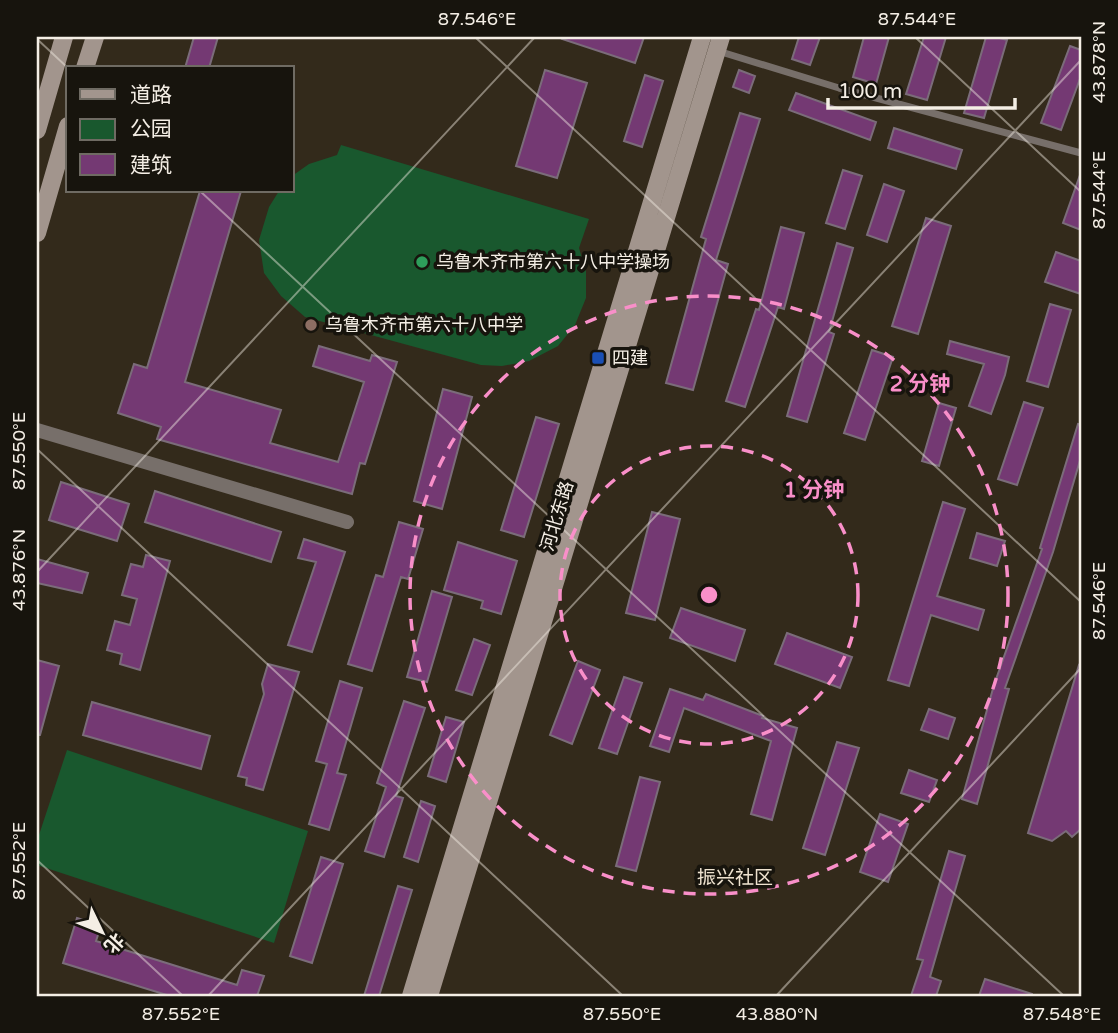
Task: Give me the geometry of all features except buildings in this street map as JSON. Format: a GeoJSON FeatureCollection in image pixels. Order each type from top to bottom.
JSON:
{"type":"FeatureCollection","features":[{"type":"Feature","properties":{"kind":"main road"},"geometry":{"type":"LineString","coordinates":[[37,130],[64,37]]}},
{"type":"Feature","properties":{"kind":"main road"},"geometry":{"type":"LineString","coordinates":[[86,66],[95,37]]}},
{"type":"Feature","properties":{"kind":"main road","name":"河北东路"},"geometry":{"type":"LineString","coordinates":[[411,996],[702,37]]}},
{"type":"Feature","properties":{"kind":"main road"},"geometry":{"type":"LineString","coordinates":[[429,996],[718,44]]}},
{"type":"Feature","properties":{"kind":"main road"},"geometry":{"type":"LineString","coordinates":[[37,233],[66,133]]}},
{"type":"Feature","properties":{"kind":"street"},"geometry":{"type":"LineString","coordinates":[[37,430],[347,522]]}},
{"type":"Feature","properties":{"kind":"lane"},"geometry":{"type":"LineString","coordinates":[[718,44],[839,88],[1081,152]]}},
{"type":"Feature","properties":{"kind":"green space"},"geometry":{"type":"Polygon","coordinates":[[[341,145],[589,219],[579,248],[586,271],[586,298],[575,325],[558,346],[529,361],[502,366],[481,365],[305,317],[281,296],[264,273],[259,240],[269,207],[278,192],[294,192],[294,175],[309,164],[337,155],[341,145]]]}},
{"type":"Feature","properties":{"kind":"green space"},"geometry":{"type":"Polygon","coordinates":[[[67,750],[308,831],[274,943],[37,865],[37,841],[67,750]]]}},
{"type":"Feature","properties":{"kind":"place","name":"乌鲁木齐市第六十八中学操场"},"geometry":{"type":"Point","coordinates":[422,262]}},
{"type":"Feature","properties":{"kind":"place","name":"乌鲁木齐市第六十八中学"},"geometry":{"type":"Point","coordinates":[311,325]}},
{"type":"Feature","properties":{"kind":"place","name":"四建"},"geometry":{"type":"Point","coordinates":[598,358]}},
{"type":"Feature","properties":{"kind":"district","name":"振兴社区"},"geometry":{"type":"Point","coordinates":[735,877]}}]}
